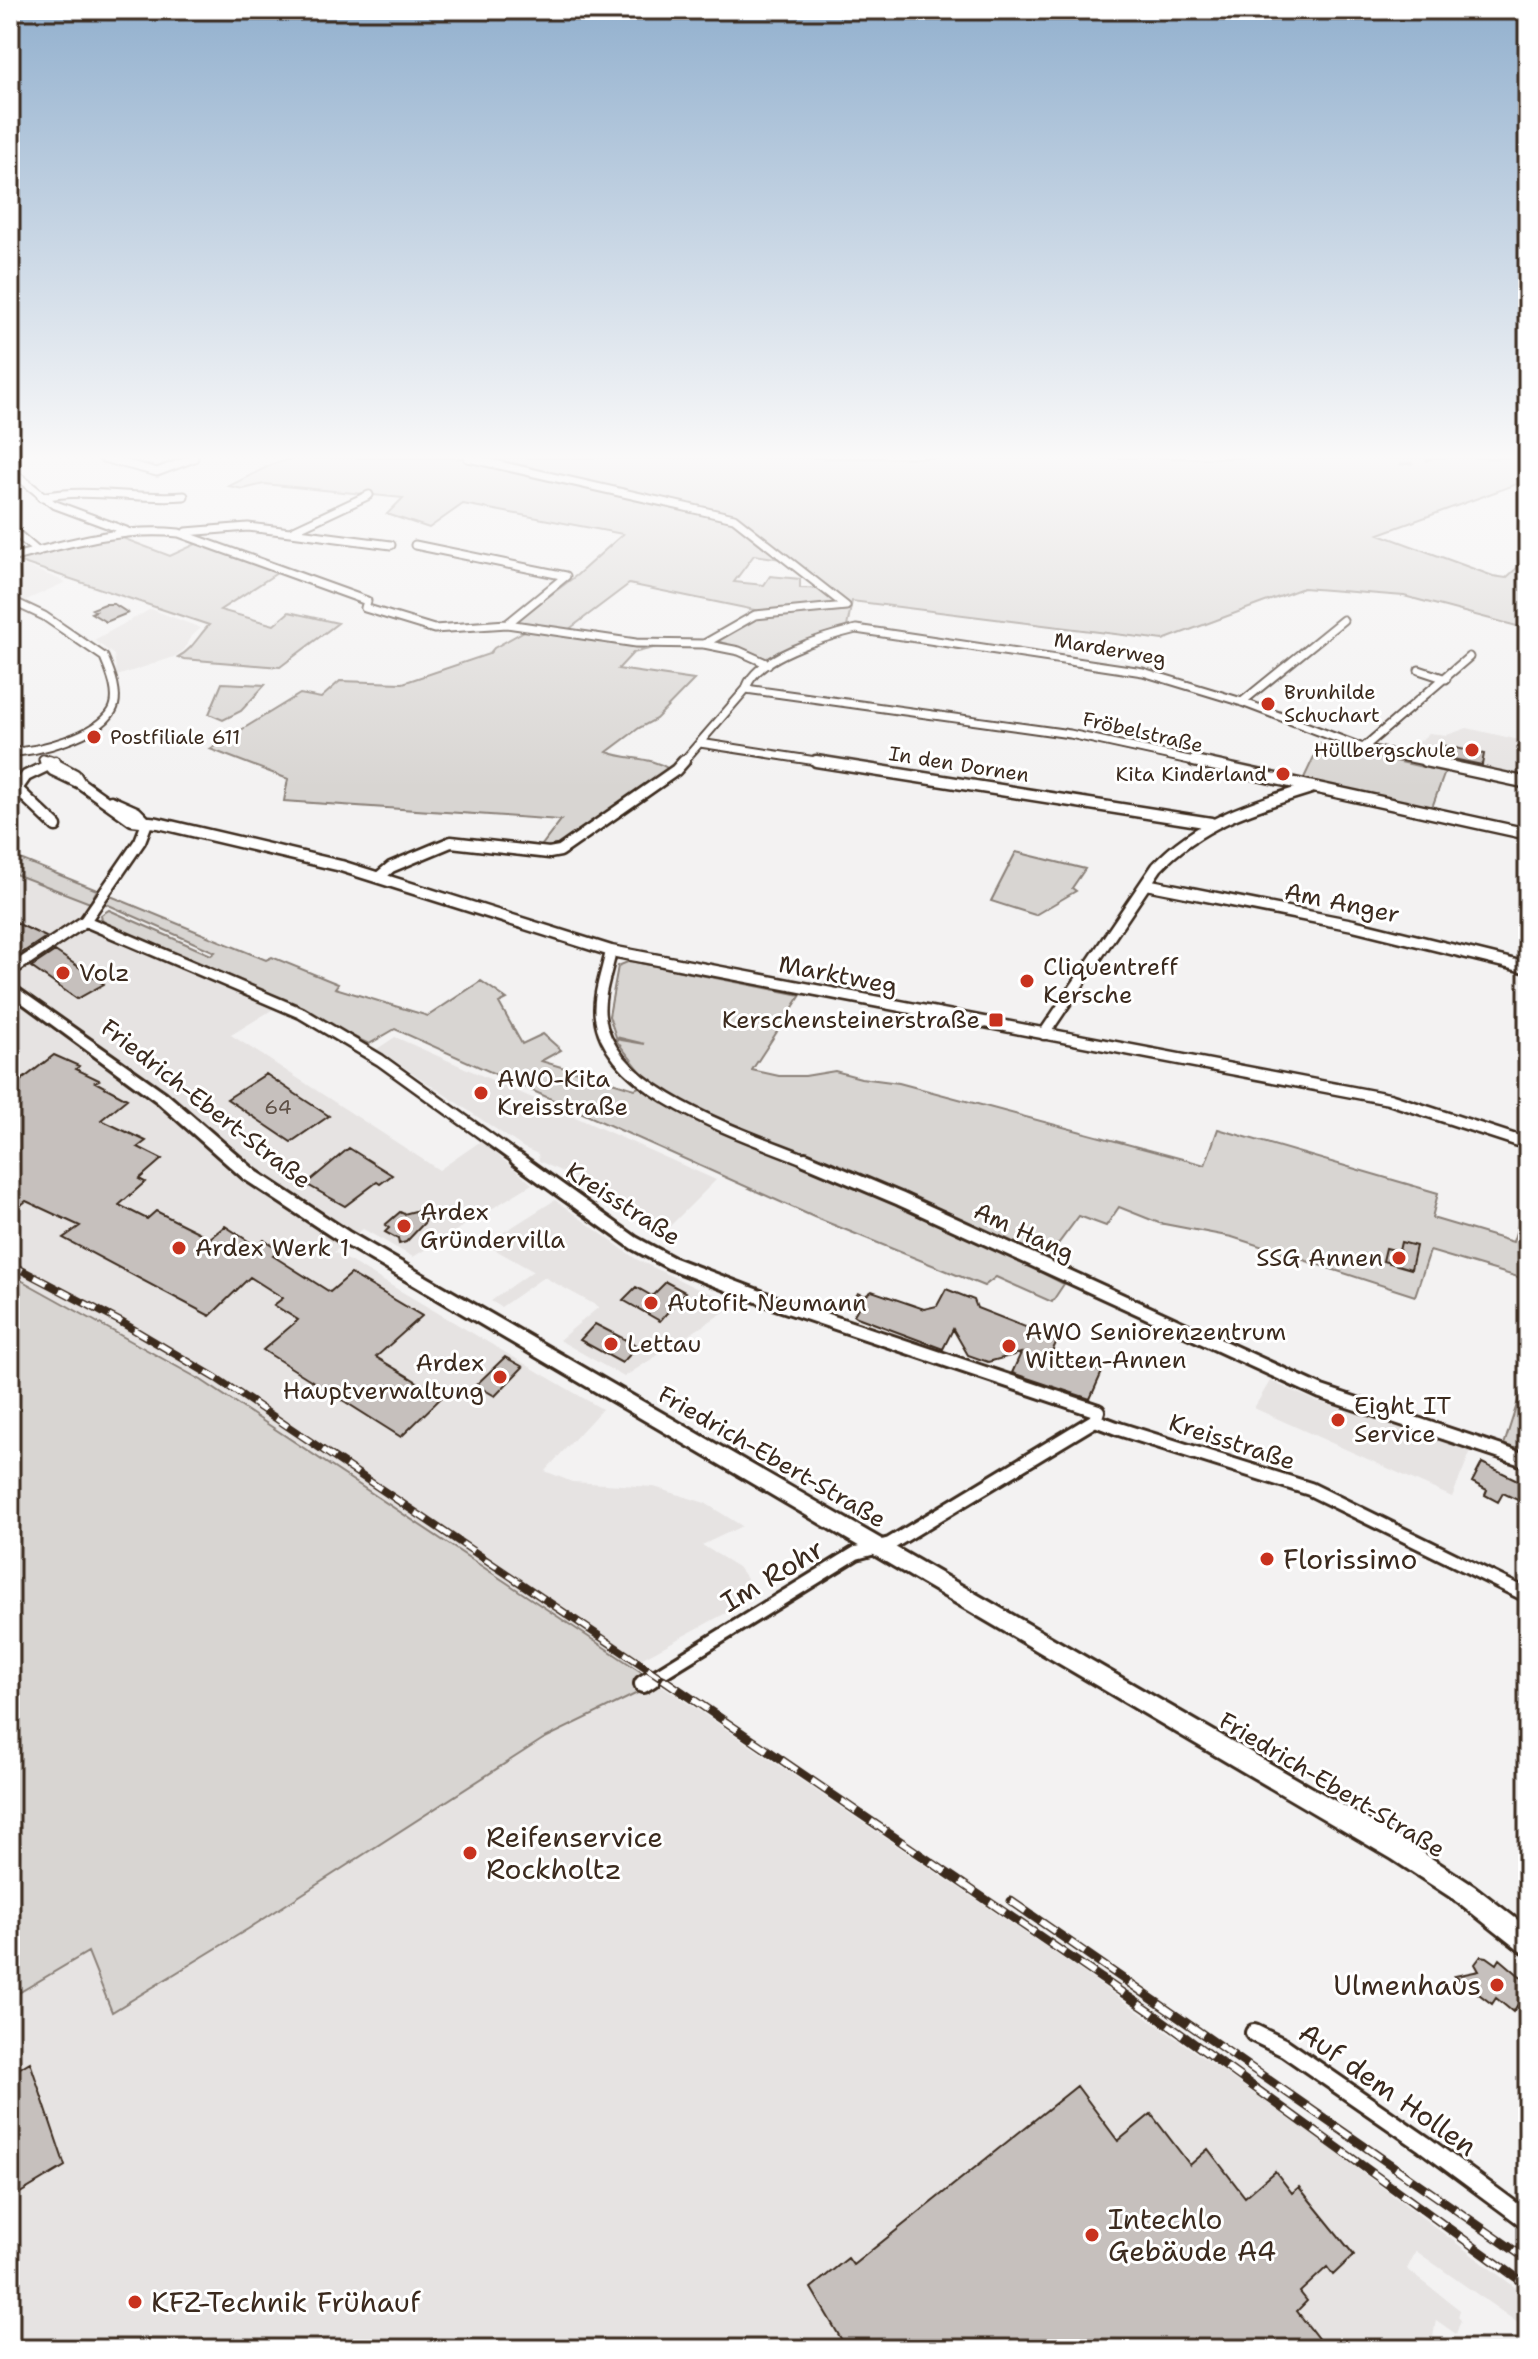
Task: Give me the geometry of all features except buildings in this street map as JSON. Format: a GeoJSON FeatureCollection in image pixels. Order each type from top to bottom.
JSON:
{"type":"FeatureCollection","features":[{"type":"Feature","properties":{"kind":"street"},"geometry":{"type":"LineString","coordinates":[[273,568],[363,598],[367,601],[361,609],[434,629],[507,624],[611,641],[704,644],[739,651],[768,664]]}},
{"type":"Feature","properties":{"kind":"street"},"geometry":{"type":"LineString","coordinates":[[507,624],[566,576],[527,568]]}},
{"type":"Feature","properties":{"kind":"street"},"geometry":{"type":"LineString","coordinates":[[704,644],[755,615],[846,606],[804,568]]}},
{"type":"Feature","properties":{"kind":"street"},"geometry":{"type":"LineString","coordinates":[[10,600],[44,616],[104,657],[114,701],[111,712],[100,723],[31,753]]}},
{"type":"Feature","properties":{"kind":"street"},"geometry":{"type":"LineString","coordinates":[[1242,702],[1343,620]]}},
{"type":"Feature","properties":{"kind":"street","name":"Marderweg"},"geometry":{"type":"LineString","coordinates":[[379,877],[391,867],[451,842],[549,853],[560,851],[676,770],[746,689],[748,681],[768,664],[817,638],[856,629],[1143,672],[1242,702],[1363,748],[1528,783]]}},
{"type":"Feature","properties":{"kind":"street"},"geometry":{"type":"LineString","coordinates":[[1363,748],[1469,657]]}},
{"type":"Feature","properties":{"kind":"street"},"geometry":{"type":"LineString","coordinates":[[1419,670],[1446,679]]}},
{"type":"Feature","properties":{"kind":"street","name":"Fröbelstraße"},"geometry":{"type":"LineString","coordinates":[[746,689],[1070,734],[1528,834]]}},
{"type":"Feature","properties":{"kind":"street","name":"In den Dornen"},"geometry":{"type":"LineString","coordinates":[[700,743],[1211,823]]}},
{"type":"Feature","properties":{"kind":"street"},"geometry":{"type":"LineString","coordinates":[[10,750],[31,753],[48,762],[66,779],[80,783],[132,820],[147,823],[146,832],[85,921],[10,971]]}},
{"type":"Feature","properties":{"kind":"street"},"geometry":{"type":"LineString","coordinates":[[48,762],[26,776],[17,789],[23,798],[51,816],[56,826]]}},
{"type":"Feature","properties":{"kind":"street"},"geometry":{"type":"LineString","coordinates":[[1044,1034],[1146,884],[1177,845],[1211,823],[1311,788]]}},
{"type":"Feature","properties":{"kind":"street","name":"Marktweg"},"geometry":{"type":"LineString","coordinates":[[147,823],[318,860],[611,951],[1389,1099],[1528,1144]]}},
{"type":"Feature","properties":{"kind":"street","name":"Am Anger"},"geometry":{"type":"LineString","coordinates":[[1146,884],[1353,925],[1528,968]]}},
{"type":"Feature","properties":{"kind":"street","name":"Kreisstraße"},"geometry":{"type":"LineString","coordinates":[[85,921],[301,1013],[380,1060],[634,1243],[671,1263],[773,1302],[1098,1411],[1095,1420],[1323,1495],[1528,1596]]}},
{"type":"Feature","properties":{"kind":"street","name":"Am Hang"},"geometry":{"type":"LineString","coordinates":[[611,951],[600,1017],[605,1034],[647,1088],[671,1103],[900,1199],[1321,1392],[1360,1408],[1469,1438],[1528,1461]]}},
{"type":"Feature","properties":{"kind":"street","name":"Friedrich-Ebert-Straße"},"geometry":{"type":"LineString","coordinates":[[10,987],[161,1097],[250,1175],[309,1214],[1400,1851],[1466,1894],[1528,1943]]}},
{"type":"Feature","properties":{"kind":"street","name":"Im Rohr"},"geometry":{"type":"LineString","coordinates":[[643,1684],[856,1553],[890,1544],[1095,1420]]}},
{"type":"Feature","properties":{"kind":"street","name":"Auf dem Hollen"},"geometry":{"type":"LineString","coordinates":[[1254,2033],[1285,2048],[1323,2074],[1528,2221]]}},
{"type":"Feature","properties":{"kind":"shaded area"},"geometry":{"type":"Polygon","coordinates":[[[10,568],[31,568],[66,582],[22,602],[10,596],[10,568]]]}},
{"type":"Feature","properties":{"kind":"shaded area"},"geometry":{"type":"Polygon","coordinates":[[[38,568],[264,568],[277,573],[220,610],[274,625],[289,612],[338,623],[280,667],[178,657],[209,625],[38,568]]]}},
{"type":"Feature","properties":{"kind":"shaded area"},"geometry":{"type":"Polygon","coordinates":[[[585,568],[744,568],[734,582],[764,585],[770,576],[800,579],[800,588],[830,589],[804,568],[1472,568],[1506,578],[1517,568],[1528,568],[1528,629],[1404,596],[1303,588],[1163,640],[852,601],[847,627],[815,637],[770,661],[715,640],[755,610],[629,584],[564,633],[512,624],[585,568]]]}},
{"type":"Feature","properties":{"kind":"shaded area"},"geometry":{"type":"Polygon","coordinates":[[[151,609],[201,628],[184,650],[174,657],[117,676],[114,655],[94,640],[151,609]]]}},
{"type":"Feature","properties":{"kind":"shaded area"},"geometry":{"type":"Polygon","coordinates":[[[528,629],[669,644],[633,653],[618,669],[694,680],[656,719],[607,752],[647,760],[671,770],[560,848],[539,849],[561,820],[284,801],[288,779],[210,749],[300,694],[321,698],[340,681],[403,683],[489,654],[528,629]]]}},
{"type":"Feature","properties":{"kind":"shaded area"},"geometry":{"type":"Polygon","coordinates":[[[222,683],[265,685],[241,711],[223,720],[209,714],[222,683]]]}},
{"type":"Feature","properties":{"kind":"shaded area","name":"Hüllbergschule"},"geometry":{"type":"Polygon","coordinates":[[[1467,728],[1528,742],[1528,780],[1413,756],[1417,744],[1429,733],[1447,735],[1467,728]]]}},
{"type":"Feature","properties":{"kind":"shaded area"},"geometry":{"type":"Polygon","coordinates":[[[1320,744],[1445,772],[1431,810],[1303,780],[1320,744]]]}},
{"type":"Feature","properties":{"kind":"shaded area"},"geometry":{"type":"Polygon","coordinates":[[[1016,852],[1085,869],[1072,888],[1076,891],[1035,915],[991,901],[1016,852]]]}},
{"type":"Feature","properties":{"kind":"shaded area"},"geometry":{"type":"Polygon","coordinates":[[[10,855],[97,890],[90,903],[10,872],[10,855]]]}},
{"type":"Feature","properties":{"kind":"shaded area"},"geometry":{"type":"Polygon","coordinates":[[[10,872],[90,903],[79,921],[217,978],[275,1008],[231,1035],[439,1170],[481,1141],[532,1184],[413,1257],[363,1229],[334,1252],[602,1409],[545,1471],[572,1482],[654,1487],[705,1503],[742,1526],[702,1545],[738,1567],[759,1595],[628,1666],[201,1380],[10,1274],[10,872]]]}},
{"type":"Feature","properties":{"kind":"shaded area"},"geometry":{"type":"Polygon","coordinates":[[[107,897],[266,960],[272,957],[338,984],[335,988],[428,1016],[481,981],[507,999],[499,1003],[522,1044],[543,1034],[561,1050],[541,1061],[635,1089],[649,1082],[615,1039],[645,1044],[616,1037],[609,1016],[618,966],[630,961],[801,995],[752,1070],[779,1076],[835,1071],[899,1083],[1205,1165],[1218,1129],[1438,1193],[1432,1218],[1513,1242],[1519,1222],[1528,1223],[1528,1280],[1430,1251],[1415,1296],[1232,1237],[1159,1223],[1119,1207],[1106,1226],[1079,1216],[1038,1271],[1064,1284],[1052,1302],[996,1277],[984,1286],[814,1217],[395,1029],[369,1044],[224,975],[114,930],[102,920],[101,915],[109,910],[211,955],[215,952],[104,903],[107,897]]]}},
{"type":"Feature","properties":{"kind":"shaded area"},"geometry":{"type":"Polygon","coordinates":[[[395,1037],[716,1180],[670,1226],[615,1202],[618,1198],[539,1161],[538,1154],[524,1148],[377,1049],[395,1037]]]}},
{"type":"Feature","properties":{"kind":"shaded area"},"geometry":{"type":"Polygon","coordinates":[[[555,1200],[636,1259],[696,1288],[738,1303],[624,1377],[559,1340],[599,1307],[544,1277],[501,1307],[491,1301],[533,1271],[485,1244],[555,1200]]]}},
{"type":"Feature","properties":{"kind":"shaded area"},"geometry":{"type":"Polygon","coordinates":[[[10,1274],[201,1380],[658,1683],[543,1739],[248,1929],[112,2012],[88,1952],[10,1998],[10,1274]]]}},
{"type":"Feature","properties":{"kind":"shaded area"},"geometry":{"type":"Polygon","coordinates":[[[1528,1377],[1528,1452],[1504,1445],[1528,1377]]]}},
{"type":"Feature","properties":{"kind":"shaded area"},"geometry":{"type":"Polygon","coordinates":[[[1270,1381],[1316,1401],[1472,1448],[1452,1497],[1254,1408],[1270,1381]]]}},
{"type":"Feature","properties":{"kind":"shaded area"},"geometry":{"type":"Polygon","coordinates":[[[658,1683],[1081,1971],[1318,2139],[1528,2297],[1528,2330],[1416,2251],[1407,2269],[1460,2310],[1458,2317],[1461,2320],[1456,2334],[1436,2320],[1431,2349],[10,2349],[10,1998],[88,1952],[113,2011],[248,1929],[543,1739],[658,1683]]]}},
{"type":"Feature","properties":{"kind":"railway"},"geometry":{"type":"LineString","coordinates":[[10,1264],[121,1322],[216,1378],[666,1681]]}},
{"type":"Feature","properties":{"kind":"railway"},"geometry":{"type":"LineString","coordinates":[[663,1679],[1152,2013],[1528,2286]]}},
{"type":"Feature","properties":{"kind":"railway"},"geometry":{"type":"LineString","coordinates":[[1011,1901],[1528,2260]]}},
{"type":"Feature","properties":{"kind":"place","name":"Brunhilde Schuchart"},"geometry":{"type":"Point","coordinates":[1268,704]}},
{"type":"Feature","properties":{"kind":"place","name":"Postfiliale 611"},"geometry":{"type":"Point","coordinates":[94,737]}},
{"type":"Feature","properties":{"kind":"place","name":"Hüllbergschule"},"geometry":{"type":"Point","coordinates":[1472,750]}},
{"type":"Feature","properties":{"kind":"place","name":"Kita Kinderland"},"geometry":{"type":"Point","coordinates":[1283,774]}},
{"type":"Feature","properties":{"kind":"place","name":"Volz"},"geometry":{"type":"Point","coordinates":[63,973]}},
{"type":"Feature","properties":{"kind":"place","name":"Cliquentreff Kersche"},"geometry":{"type":"Point","coordinates":[1027,981]}},
{"type":"Feature","properties":{"kind":"place","name":"Kerschensteinerstraße"},"geometry":{"type":"Point","coordinates":[996,1020]}},
{"type":"Feature","properties":{"kind":"place","name":"AWO-Kita Kreisstraße"},"geometry":{"type":"Point","coordinates":[481,1093]}},
{"type":"Feature","properties":{"kind":"place","name":"Ardex Gründervilla"},"geometry":{"type":"Point","coordinates":[404,1226]}},
{"type":"Feature","properties":{"kind":"place","name":"Ardex Werk 1"},"geometry":{"type":"Point","coordinates":[179,1248]}},
{"type":"Feature","properties":{"kind":"place","name":"SSG Annen"},"geometry":{"type":"Point","coordinates":[1399,1258]}},
{"type":"Feature","properties":{"kind":"place","name":"Autofit Neumann"},"geometry":{"type":"Point","coordinates":[651,1303]}},
{"type":"Feature","properties":{"kind":"place","name":"Lettau"},"geometry":{"type":"Point","coordinates":[611,1344]}},
{"type":"Feature","properties":{"kind":"place","name":"AWO Seniorenzentrum Witten-Annen"},"geometry":{"type":"Point","coordinates":[1009,1346]}},
{"type":"Feature","properties":{"kind":"place","name":"Ardex Hauptverwaltung"},"geometry":{"type":"Point","coordinates":[500,1377]}},
{"type":"Feature","properties":{"kind":"place","name":"Eight IT Service"},"geometry":{"type":"Point","coordinates":[1338,1420]}},
{"type":"Feature","properties":{"kind":"place","name":"Florissimo"},"geometry":{"type":"Point","coordinates":[1267,1559]}},
{"type":"Feature","properties":{"kind":"place","name":"Reifenservice Rockholtz"},"geometry":{"type":"Point","coordinates":[470,1853]}},
{"type":"Feature","properties":{"kind":"place","name":"Ulmenhaus"},"geometry":{"type":"Point","coordinates":[1497,1985]}},
{"type":"Feature","properties":{"kind":"place","name":"Intechlo Gebäude A4"},"geometry":{"type":"Point","coordinates":[1092,2235]}},
{"type":"Feature","properties":{"kind":"place","name":"KFZ-Technik Frühauf"},"geometry":{"type":"Point","coordinates":[135,2302]}}]}
